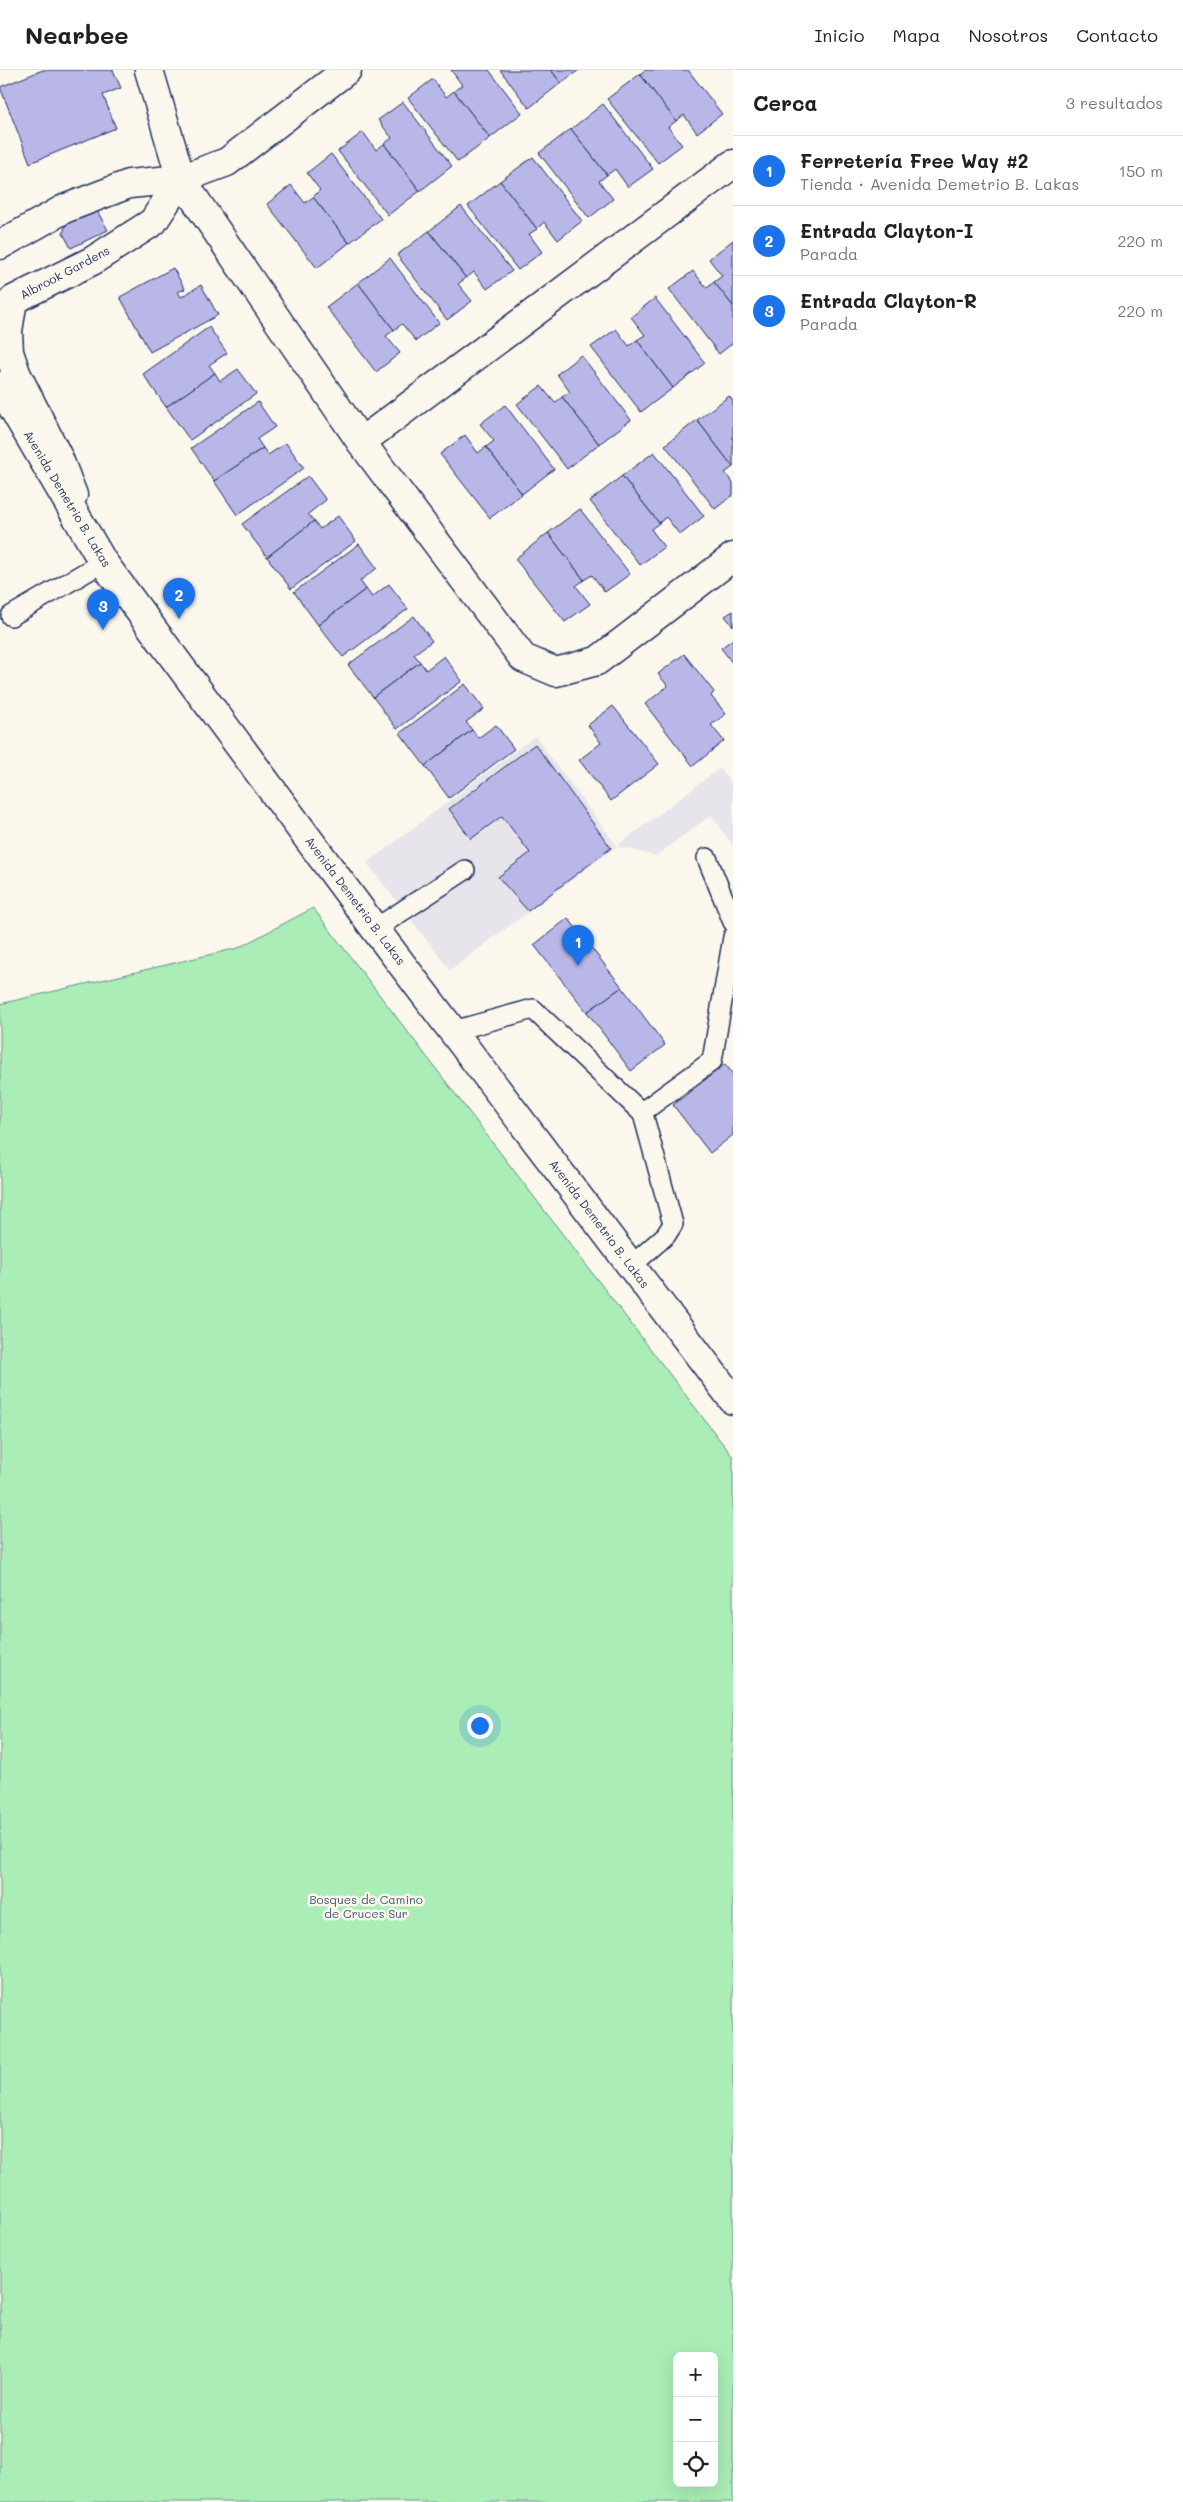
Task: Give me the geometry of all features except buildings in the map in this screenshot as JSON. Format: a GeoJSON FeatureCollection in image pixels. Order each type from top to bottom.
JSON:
{"type":"FeatureCollection","features":[{"type":"Feature","properties":{"kind":"street"},"geometry":{"type":"LineString","coordinates":[[149,70],[181,179],[362,442],[523,658],[556,672],[597,661],[733,557]]}},
{"type":"Feature","properties":{"kind":"street"},"geometry":{"type":"LineString","coordinates":[[0,245],[64,209],[129,184],[181,179],[227,162],[347,70]]}},
{"type":"Feature","properties":{"kind":"street"},"geometry":{"type":"LineString","coordinates":[[362,442],[733,164]]}},
{"type":"Feature","properties":{"kind":"street","name":"Albrook Gardens"},"geometry":{"type":"LineString","coordinates":[[98,554],[59,459],[16,373],[11,359],[7,304],[92,261],[153,222],[181,179]]}},
{"type":"Feature","properties":{"kind":"street","name":"Avenida Demetrio B. Lakas"},"geometry":{"type":"LineString","coordinates":[[0,386],[98,554],[375,929],[733,1400]]}},
{"type":"Feature","properties":{"kind":"lane"},"geometry":{"type":"LineString","coordinates":[[11,616],[98,554]]}},
{"type":"Feature","properties":{"kind":"lane"},"geometry":{"type":"LineString","coordinates":[[707,858],[733,922]]}},
{"type":"Feature","properties":{"kind":"lane"},"geometry":{"type":"LineString","coordinates":[[375,929],[465,870]]}},
{"type":"Feature","properties":{"kind":"lane"},"geometry":{"type":"LineString","coordinates":[[643,1114],[646,1109],[712,1061],[733,937]]}},
{"type":"Feature","properties":{"kind":"lane"},"geometry":{"type":"LineString","coordinates":[[453,1030],[533,1010],[643,1114],[673,1224],[666,1236],[630,1266]]}},
{"type":"Feature","properties":{"kind":"shaded area"},"geometry":{"type":"Polygon","coordinates":[[[535,736],[617,846],[450,970],[367,863],[535,736]]]}},
{"type":"Feature","properties":{"kind":"shaded area"},"geometry":{"type":"Polygon","coordinates":[[[720,768],[733,786],[733,845],[711,815],[656,856],[617,846],[720,768]]]}},
{"type":"Feature","properties":{"kind":"green space","name":"Bosques de Camino de Cruces Sur"},"geometry":{"type":"Polygon","coordinates":[[[313,908],[733,1457],[733,2502],[0,2502],[0,1004],[238,948],[313,908]]]}},
{"type":"Feature","properties":{"kind":"place","name":"Entrada Clayton-I"},"geometry":{"type":"Point","coordinates":[179,619]}},
{"type":"Feature","properties":{"kind":"place","name":"Entrada Clayton-R"},"geometry":{"type":"Point","coordinates":[103,630]}},
{"type":"Feature","properties":{"kind":"place","name":"Ferretería Free Way #2"},"geometry":{"type":"Point","coordinates":[578,966]}}]}
